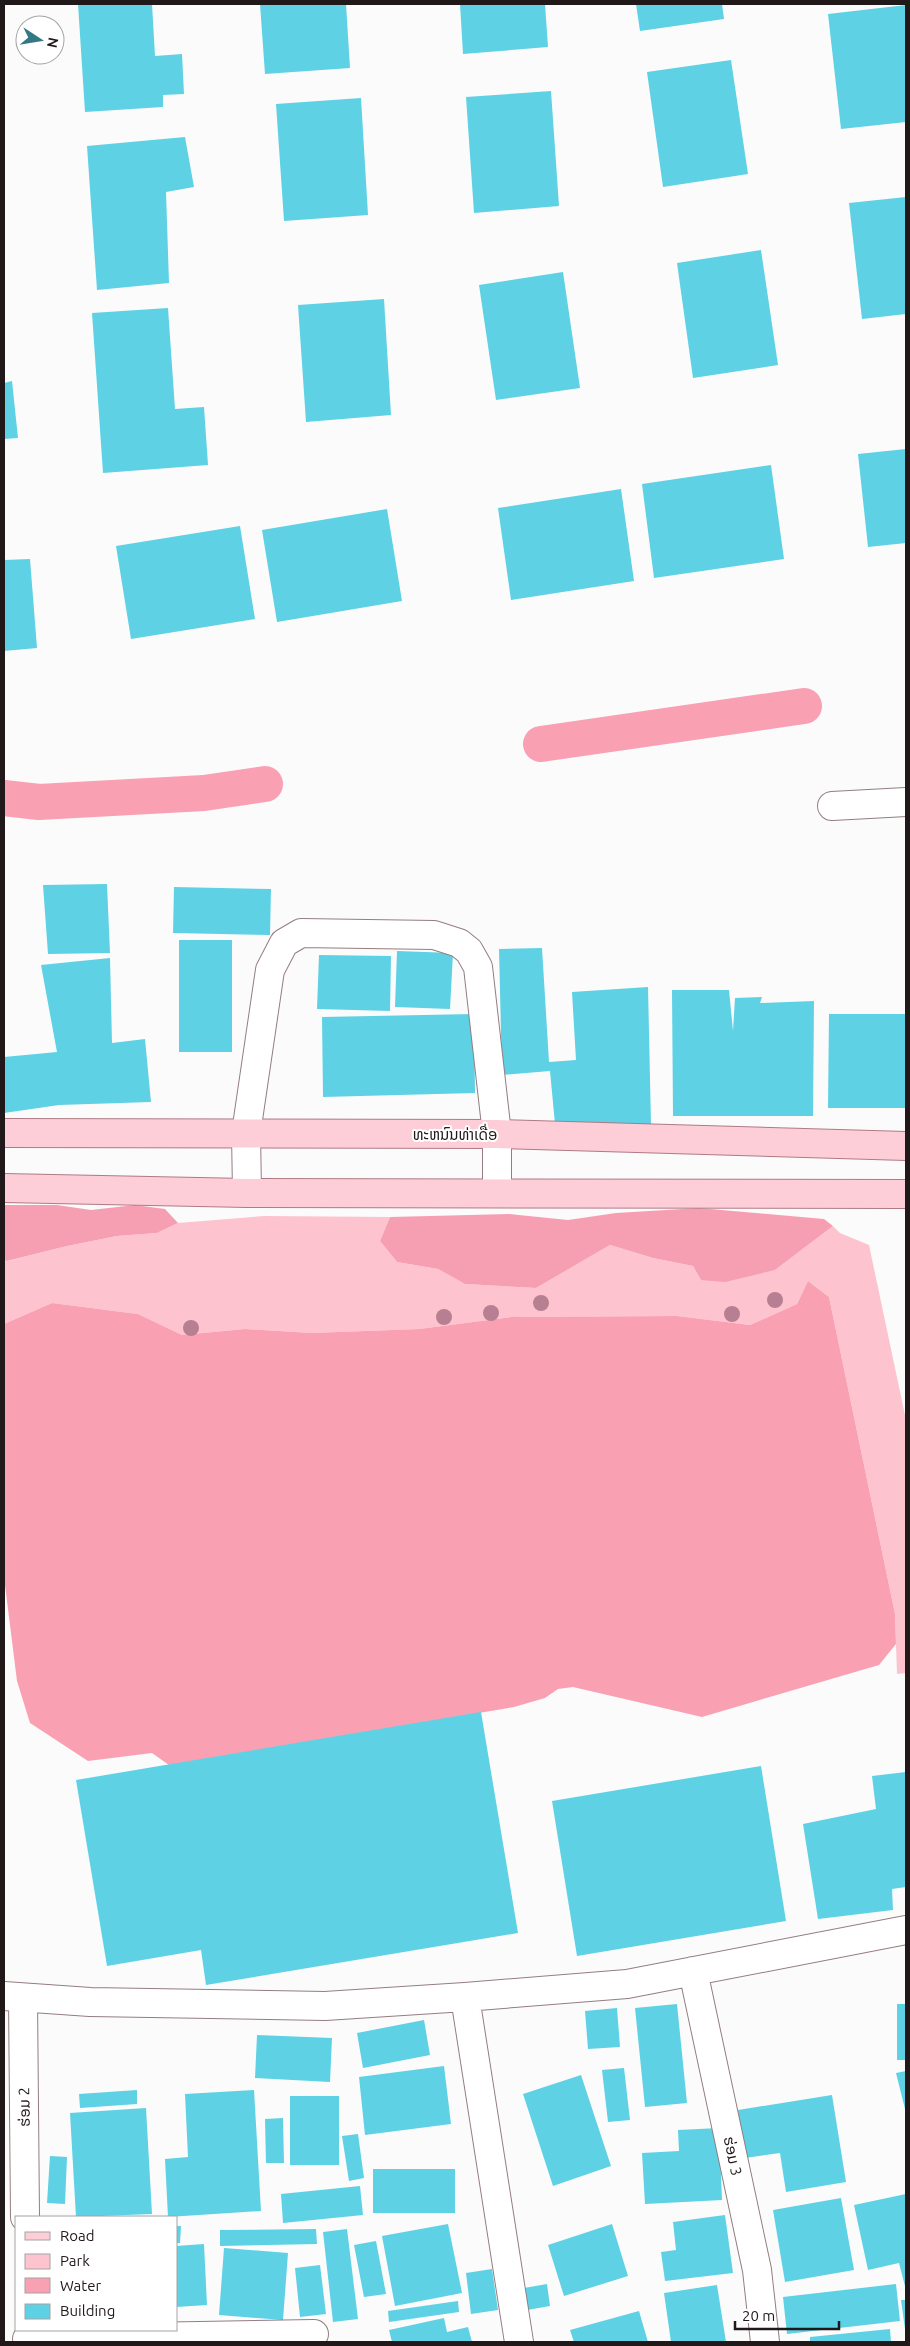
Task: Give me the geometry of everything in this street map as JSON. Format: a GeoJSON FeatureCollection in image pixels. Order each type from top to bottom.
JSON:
{"type":"FeatureCollection","features":[{"type":"Feature","properties":{"kind":"main road","name":"ທະຫນົນທ່າເດື່ອ"},"geometry":{"type":"LineString","coordinates":[[4,1133],[497,1134],[906,1146]]}},
{"type":"Feature","properties":{"kind":"main road"},"geometry":{"type":"LineString","coordinates":[[4,1188],[247,1193],[906,1194]]}},
{"type":"Feature","properties":{"kind":"street"},"geometry":{"type":"LineString","coordinates":[[832,806],[906,802]]}},
{"type":"Feature","properties":{"kind":"street"},"geometry":{"type":"LineString","coordinates":[[247,1193],[246,1133],[270,970],[284,943],[301,933],[434,936],[460,943],[469,951],[478,967],[497,1134],[497,1193]]}},
{"type":"Feature","properties":{"kind":"street"},"geometry":{"type":"LineString","coordinates":[[14,1997],[90,2002],[324,2006],[465,1998],[627,1984],[906,1930]]}},
{"type":"Feature","properties":{"kind":"street","name":"ຮ່ອມ 3"},"geometry":{"type":"LineString","coordinates":[[693,1971],[757,2270],[765,2342]]}},
{"type":"Feature","properties":{"kind":"street","name":"ຮ່ອມ 2"},"geometry":{"type":"LineString","coordinates":[[14,1997],[25,2216]]}},
{"type":"Feature","properties":{"kind":"street"},"geometry":{"type":"LineString","coordinates":[[465,1998],[519,2342]]}},
{"type":"Feature","properties":{"kind":"street"},"geometry":{"type":"LineString","coordinates":[[27,2337],[314,2334]]}},
{"type":"Feature","properties":{"kind":"green space"},"geometry":{"type":"Polygon","coordinates":[[[264,1216],[390,1217],[380,1241],[397,1262],[438,1269],[465,1284],[536,1288],[610,1245],[653,1258],[693,1266],[701,1280],[775,1270],[833,1226],[840,1233],[869,1245],[906,1420],[906,1673],[897,1674],[895,1614],[829,1297],[808,1281],[797,1304],[750,1325],[677,1316],[511,1317],[419,1329],[312,1333],[245,1329],[182,1335],[138,1314],[52,1303],[4,1324],[4,1259],[8,1261],[117,1236],[157,1233],[178,1223],[264,1216]]]}},
{"type":"Feature","properties":{"kind":"shaded area"},"geometry":{"type":"Polygon","coordinates":[[[4,1205],[57,1205],[91,1210],[135,1205],[165,1209],[178,1223],[157,1233],[117,1236],[7,1261],[4,1259],[4,1205]]]}},
{"type":"Feature","properties":{"kind":"shaded area"},"geometry":{"type":"Polygon","coordinates":[[[699,1208],[824,1219],[833,1226],[775,1270],[725,1282],[701,1280],[693,1266],[653,1258],[610,1245],[536,1288],[465,1284],[438,1269],[397,1262],[380,1241],[390,1217],[509,1214],[568,1220],[616,1213],[699,1208]]]}},
{"type":"Feature","properties":{"kind":"water"},"geometry":{"type":"Polygon","coordinates":[[[808,1281],[829,1297],[895,1614],[896,1644],[879,1665],[702,1717],[573,1687],[558,1689],[545,1698],[514,1707],[169,1765],[152,1753],[88,1761],[30,1723],[17,1681],[4,1577],[4,1324],[52,1303],[138,1314],[182,1335],[245,1329],[312,1333],[419,1329],[511,1317],[677,1316],[750,1325],[797,1304],[808,1281]]]}},
{"type":"Feature","properties":{"kind":"building"},"geometry":{"type":"Polygon","coordinates":[[[78,4],[152,4],[155,56],[182,54],[184,94],[163,95],[163,107],[85,112],[78,4]]]}},
{"type":"Feature","properties":{"kind":"building"},"geometry":{"type":"Polygon","coordinates":[[[260,4],[346,4],[350,68],[265,74],[260,4]]]}},
{"type":"Feature","properties":{"kind":"building"},"geometry":{"type":"Polygon","coordinates":[[[460,4],[545,4],[548,47],[463,54],[460,4]]]}},
{"type":"Feature","properties":{"kind":"building"},"geometry":{"type":"Polygon","coordinates":[[[636,4],[722,4],[724,19],[640,31],[636,4]]]}},
{"type":"Feature","properties":{"kind":"building"},"geometry":{"type":"Polygon","coordinates":[[[906,5],[906,122],[841,129],[828,14],[906,5]]]}},
{"type":"Feature","properties":{"kind":"building"},"geometry":{"type":"Polygon","coordinates":[[[731,60],[748,174],[663,187],[647,72],[731,60]]]}},
{"type":"Feature","properties":{"kind":"building"},"geometry":{"type":"Polygon","coordinates":[[[551,91],[559,206],[474,213],[466,97],[551,91]]]}},
{"type":"Feature","properties":{"kind":"building"},"geometry":{"type":"Polygon","coordinates":[[[361,98],[368,215],[284,221],[276,104],[361,98]]]}},
{"type":"Feature","properties":{"kind":"building"},"geometry":{"type":"Polygon","coordinates":[[[185,137],[194,187],[166,192],[169,283],[97,290],[87,146],[185,137]]]}},
{"type":"Feature","properties":{"kind":"building"},"geometry":{"type":"Polygon","coordinates":[[[906,197],[906,314],[862,319],[849,203],[906,197]]]}},
{"type":"Feature","properties":{"kind":"building"},"geometry":{"type":"Polygon","coordinates":[[[761,250],[778,365],[693,378],[677,263],[761,250]]]}},
{"type":"Feature","properties":{"kind":"building"},"geometry":{"type":"Polygon","coordinates":[[[563,272],[580,388],[496,400],[479,285],[563,272]]]}},
{"type":"Feature","properties":{"kind":"building"},"geometry":{"type":"Polygon","coordinates":[[[384,299],[391,415],[306,422],[298,305],[384,299]]]}},
{"type":"Feature","properties":{"kind":"building"},"geometry":{"type":"Polygon","coordinates":[[[168,308],[175,409],[204,407],[208,465],[103,473],[92,313],[168,308]]]}},
{"type":"Feature","properties":{"kind":"building"},"geometry":{"type":"Polygon","coordinates":[[[12,381],[18,438],[4,439],[4,383],[12,381]]]}},
{"type":"Feature","properties":{"kind":"building"},"geometry":{"type":"Polygon","coordinates":[[[906,449],[906,543],[868,547],[858,454],[906,449]]]}},
{"type":"Feature","properties":{"kind":"building"},"geometry":{"type":"Polygon","coordinates":[[[771,465],[784,559],[654,578],[642,484],[771,465]]]}},
{"type":"Feature","properties":{"kind":"building"},"geometry":{"type":"Polygon","coordinates":[[[621,489],[634,581],[511,600],[498,508],[621,489]]]}},
{"type":"Feature","properties":{"kind":"building"},"geometry":{"type":"Polygon","coordinates":[[[387,509],[402,601],[277,622],[262,530],[387,509]]]}},
{"type":"Feature","properties":{"kind":"building"},"geometry":{"type":"Polygon","coordinates":[[[240,526],[255,619],[131,639],[116,546],[240,526]]]}},
{"type":"Feature","properties":{"kind":"building"},"geometry":{"type":"Polygon","coordinates":[[[30,559],[37,648],[4,651],[4,560],[30,559]]]}},
{"type":"Feature","properties":{"kind":"building"},"geometry":{"type":"Polygon","coordinates":[[[107,884],[110,953],[48,954],[43,885],[107,884]]]}},
{"type":"Feature","properties":{"kind":"building"},"geometry":{"type":"Polygon","coordinates":[[[174,887],[271,889],[270,935],[173,933],[174,887]]]}},
{"type":"Feature","properties":{"kind":"building"},"geometry":{"type":"Polygon","coordinates":[[[179,940],[232,940],[232,1052],[179,1052],[179,940]]]}},
{"type":"Feature","properties":{"kind":"building"},"geometry":{"type":"Polygon","coordinates":[[[542,948],[549,1062],[576,1060],[572,992],[648,987],[651,1124],[555,1124],[550,1071],[502,1075],[499,949],[542,948]]]}},
{"type":"Feature","properties":{"kind":"building"},"geometry":{"type":"Polygon","coordinates":[[[397,951],[453,953],[450,1009],[395,1007],[397,951]]]}},
{"type":"Feature","properties":{"kind":"building"},"geometry":{"type":"Polygon","coordinates":[[[319,955],[391,956],[390,1011],[317,1009],[319,955]]]}},
{"type":"Feature","properties":{"kind":"building"},"geometry":{"type":"Polygon","coordinates":[[[110,958],[112,1043],[145,1039],[151,1102],[59,1105],[4,1113],[4,1057],[57,1052],[41,965],[110,958]]]}},
{"type":"Feature","properties":{"kind":"building"},"geometry":{"type":"Polygon","coordinates":[[[672,990],[729,990],[733,1031],[735,998],[762,997],[760,1003],[814,1001],[813,1116],[673,1116],[672,990]]]}},
{"type":"Feature","properties":{"kind":"building"},"geometry":{"type":"Polygon","coordinates":[[[474,1014],[475,1093],[323,1097],[322,1017],[474,1014]]]}},
{"type":"Feature","properties":{"kind":"building"},"geometry":{"type":"Polygon","coordinates":[[[829,1014],[906,1014],[906,1108],[828,1108],[829,1014]]]}},
{"type":"Feature","properties":{"kind":"building"},"geometry":{"type":"Polygon","coordinates":[[[481,1712],[518,1933],[206,1985],[201,1950],[107,1966],[76,1780],[481,1712]]]}},
{"type":"Feature","properties":{"kind":"building"},"geometry":{"type":"Polygon","coordinates":[[[761,1766],[786,1921],[577,1956],[552,1801],[761,1766]]]}},
{"type":"Feature","properties":{"kind":"building"},"geometry":{"type":"Polygon","coordinates":[[[906,1772],[906,1887],[892,1889],[893,1910],[818,1919],[803,1824],[876,1809],[872,1776],[906,1772]]]}},
{"type":"Feature","properties":{"kind":"building"},"geometry":{"type":"Polygon","coordinates":[[[677,2004],[687,2103],[645,2107],[635,2008],[677,2004]]]}},
{"type":"Feature","properties":{"kind":"building"},"geometry":{"type":"Polygon","coordinates":[[[897,2004],[906,2004],[906,2060],[897,2060],[897,2004]]]}},
{"type":"Feature","properties":{"kind":"building"},"geometry":{"type":"Polygon","coordinates":[[[617,2008],[620,2047],[588,2049],[585,2011],[617,2008]]]}},
{"type":"Feature","properties":{"kind":"building"},"geometry":{"type":"Polygon","coordinates":[[[424,2020],[430,2055],[363,2068],[357,2033],[424,2020]]]}},
{"type":"Feature","properties":{"kind":"building"},"geometry":{"type":"Polygon","coordinates":[[[257,2035],[332,2038],[330,2082],[255,2078],[257,2035]]]}},
{"type":"Feature","properties":{"kind":"building"},"geometry":{"type":"Polygon","coordinates":[[[444,2066],[451,2124],[365,2135],[359,2077],[444,2066]]]}},
{"type":"Feature","properties":{"kind":"building"},"geometry":{"type":"Polygon","coordinates":[[[624,2068],[630,2120],[608,2122],[602,2070],[624,2068]]]}},
{"type":"Feature","properties":{"kind":"building"},"geometry":{"type":"Polygon","coordinates":[[[906,2071],[906,2113],[896,2073],[906,2071]]]}},
{"type":"Feature","properties":{"kind":"building"},"geometry":{"type":"Polygon","coordinates":[[[581,2075],[611,2166],[553,2186],[523,2094],[581,2075]]]}},
{"type":"Feature","properties":{"kind":"building"},"geometry":{"type":"Polygon","coordinates":[[[137,2090],[137,2104],[80,2108],[79,2094],[137,2090]]]}},
{"type":"Feature","properties":{"kind":"building"},"geometry":{"type":"Polygon","coordinates":[[[254,2090],[261,2211],[168,2216],[165,2159],[188,2157],[185,2094],[254,2090]]]}},
{"type":"Feature","properties":{"kind":"building"},"geometry":{"type":"Polygon","coordinates":[[[832,2095],[846,2182],[786,2192],[780,2153],[745,2158],[738,2110],[832,2095]]]}},
{"type":"Feature","properties":{"kind":"building"},"geometry":{"type":"Polygon","coordinates":[[[290,2096],[339,2096],[339,2165],[290,2165],[290,2096]]]}},
{"type":"Feature","properties":{"kind":"building"},"geometry":{"type":"Polygon","coordinates":[[[146,2108],[152,2214],[76,2216],[70,2113],[146,2108]]]}},
{"type":"Feature","properties":{"kind":"building"},"geometry":{"type":"Polygon","coordinates":[[[283,2118],[284,2163],[266,2163],[265,2119],[283,2118]]]}},
{"type":"Feature","properties":{"kind":"building"},"geometry":{"type":"Polygon","coordinates":[[[719,2128],[722,2200],[645,2204],[642,2153],[679,2151],[678,2130],[719,2128]]]}},
{"type":"Feature","properties":{"kind":"building"},"geometry":{"type":"Polygon","coordinates":[[[358,2134],[364,2178],[349,2181],[342,2136],[358,2134]]]}},
{"type":"Feature","properties":{"kind":"building"},"geometry":{"type":"Polygon","coordinates":[[[50,2156],[67,2157],[65,2204],[47,2203],[50,2156]]]}},
{"type":"Feature","properties":{"kind":"building"},"geometry":{"type":"Polygon","coordinates":[[[373,2169],[455,2169],[455,2213],[373,2213],[373,2169]]]}},
{"type":"Feature","properties":{"kind":"building"},"geometry":{"type":"Polygon","coordinates":[[[360,2186],[363,2215],[283,2223],[281,2194],[360,2186]]]}},
{"type":"Feature","properties":{"kind":"building"},"geometry":{"type":"Polygon","coordinates":[[[906,2194],[906,2290],[899,2263],[868,2270],[854,2205],[906,2194]]]}},
{"type":"Feature","properties":{"kind":"building"},"geometry":{"type":"Polygon","coordinates":[[[841,2198],[854,2270],[785,2282],[773,2210],[841,2198]]]}},
{"type":"Feature","properties":{"kind":"building"},"geometry":{"type":"Polygon","coordinates":[[[725,2215],[733,2273],[665,2281],[661,2252],[676,2250],[673,2222],[725,2215]]]}},
{"type":"Feature","properties":{"kind":"building"},"geometry":{"type":"Polygon","coordinates":[[[448,2224],[462,2293],[395,2306],[382,2236],[448,2224]]]}},
{"type":"Feature","properties":{"kind":"building"},"geometry":{"type":"Polygon","coordinates":[[[612,2224],[628,2276],[564,2296],[548,2245],[612,2224]]]}},
{"type":"Feature","properties":{"kind":"building"},"geometry":{"type":"Polygon","coordinates":[[[178,2226],[181,2226],[180,2243],[178,2243],[178,2226]]]}},
{"type":"Feature","properties":{"kind":"building"},"geometry":{"type":"Polygon","coordinates":[[[316,2229],[317,2244],[220,2246],[220,2230],[316,2229]]]}},
{"type":"Feature","properties":{"kind":"building"},"geometry":{"type":"Polygon","coordinates":[[[347,2229],[358,2319],[333,2322],[323,2232],[347,2229]]]}},
{"type":"Feature","properties":{"kind":"building"},"geometry":{"type":"Polygon","coordinates":[[[376,2241],[386,2294],[364,2297],[354,2245],[376,2241]]]}},
{"type":"Feature","properties":{"kind":"building"},"geometry":{"type":"Polygon","coordinates":[[[204,2244],[207,2305],[178,2307],[178,2246],[204,2244]]]}},
{"type":"Feature","properties":{"kind":"building"},"geometry":{"type":"Polygon","coordinates":[[[224,2248],[288,2253],[283,2320],[219,2315],[224,2248]]]}},
{"type":"Feature","properties":{"kind":"building"},"geometry":{"type":"Polygon","coordinates":[[[320,2265],[326,2314],[300,2317],[295,2268],[320,2265]]]}},
{"type":"Feature","properties":{"kind":"building"},"geometry":{"type":"Polygon","coordinates":[[[492,2269],[498,2310],[471,2314],[466,2273],[492,2269]]]}},
{"type":"Feature","properties":{"kind":"building"},"geometry":{"type":"Polygon","coordinates":[[[547,2284],[550,2306],[527,2310],[524,2288],[547,2284]]]}},
{"type":"Feature","properties":{"kind":"building"},"geometry":{"type":"Polygon","coordinates":[[[896,2284],[900,2321],[787,2334],[783,2297],[896,2284]]]}},
{"type":"Feature","properties":{"kind":"building"},"geometry":{"type":"Polygon","coordinates":[[[717,2285],[726,2342],[671,2342],[664,2293],[717,2285]]]}},
{"type":"Feature","properties":{"kind":"building"},"geometry":{"type":"Polygon","coordinates":[[[901,2300],[906,2300],[906,2329],[905,2329],[901,2300]]]}},
{"type":"Feature","properties":{"kind":"building"},"geometry":{"type":"Polygon","coordinates":[[[458,2301],[459,2312],[389,2322],[388,2311],[458,2301]]]}},
{"type":"Feature","properties":{"kind":"building"},"geometry":{"type":"Polygon","coordinates":[[[639,2311],[648,2342],[574,2342],[570,2330],[639,2311]]]}},
{"type":"Feature","properties":{"kind":"building"},"geometry":{"type":"Polygon","coordinates":[[[444,2318],[447,2332],[468,2327],[472,2342],[392,2342],[389,2330],[444,2318]]]}},
{"type":"Feature","properties":{"kind":"building"},"geometry":{"type":"Polygon","coordinates":[[[890,2329],[891,2342],[810,2342],[810,2337],[890,2329]]]}},
{"type":"Feature","properties":{"kind":"waterway"},"geometry":{"type":"LineString","coordinates":[[541,744],[804,706]]}},
{"type":"Feature","properties":{"kind":"waterway"},"geometry":{"type":"LineString","coordinates":[[4,798],[39,802],[204,793],[265,784]]}}]}
